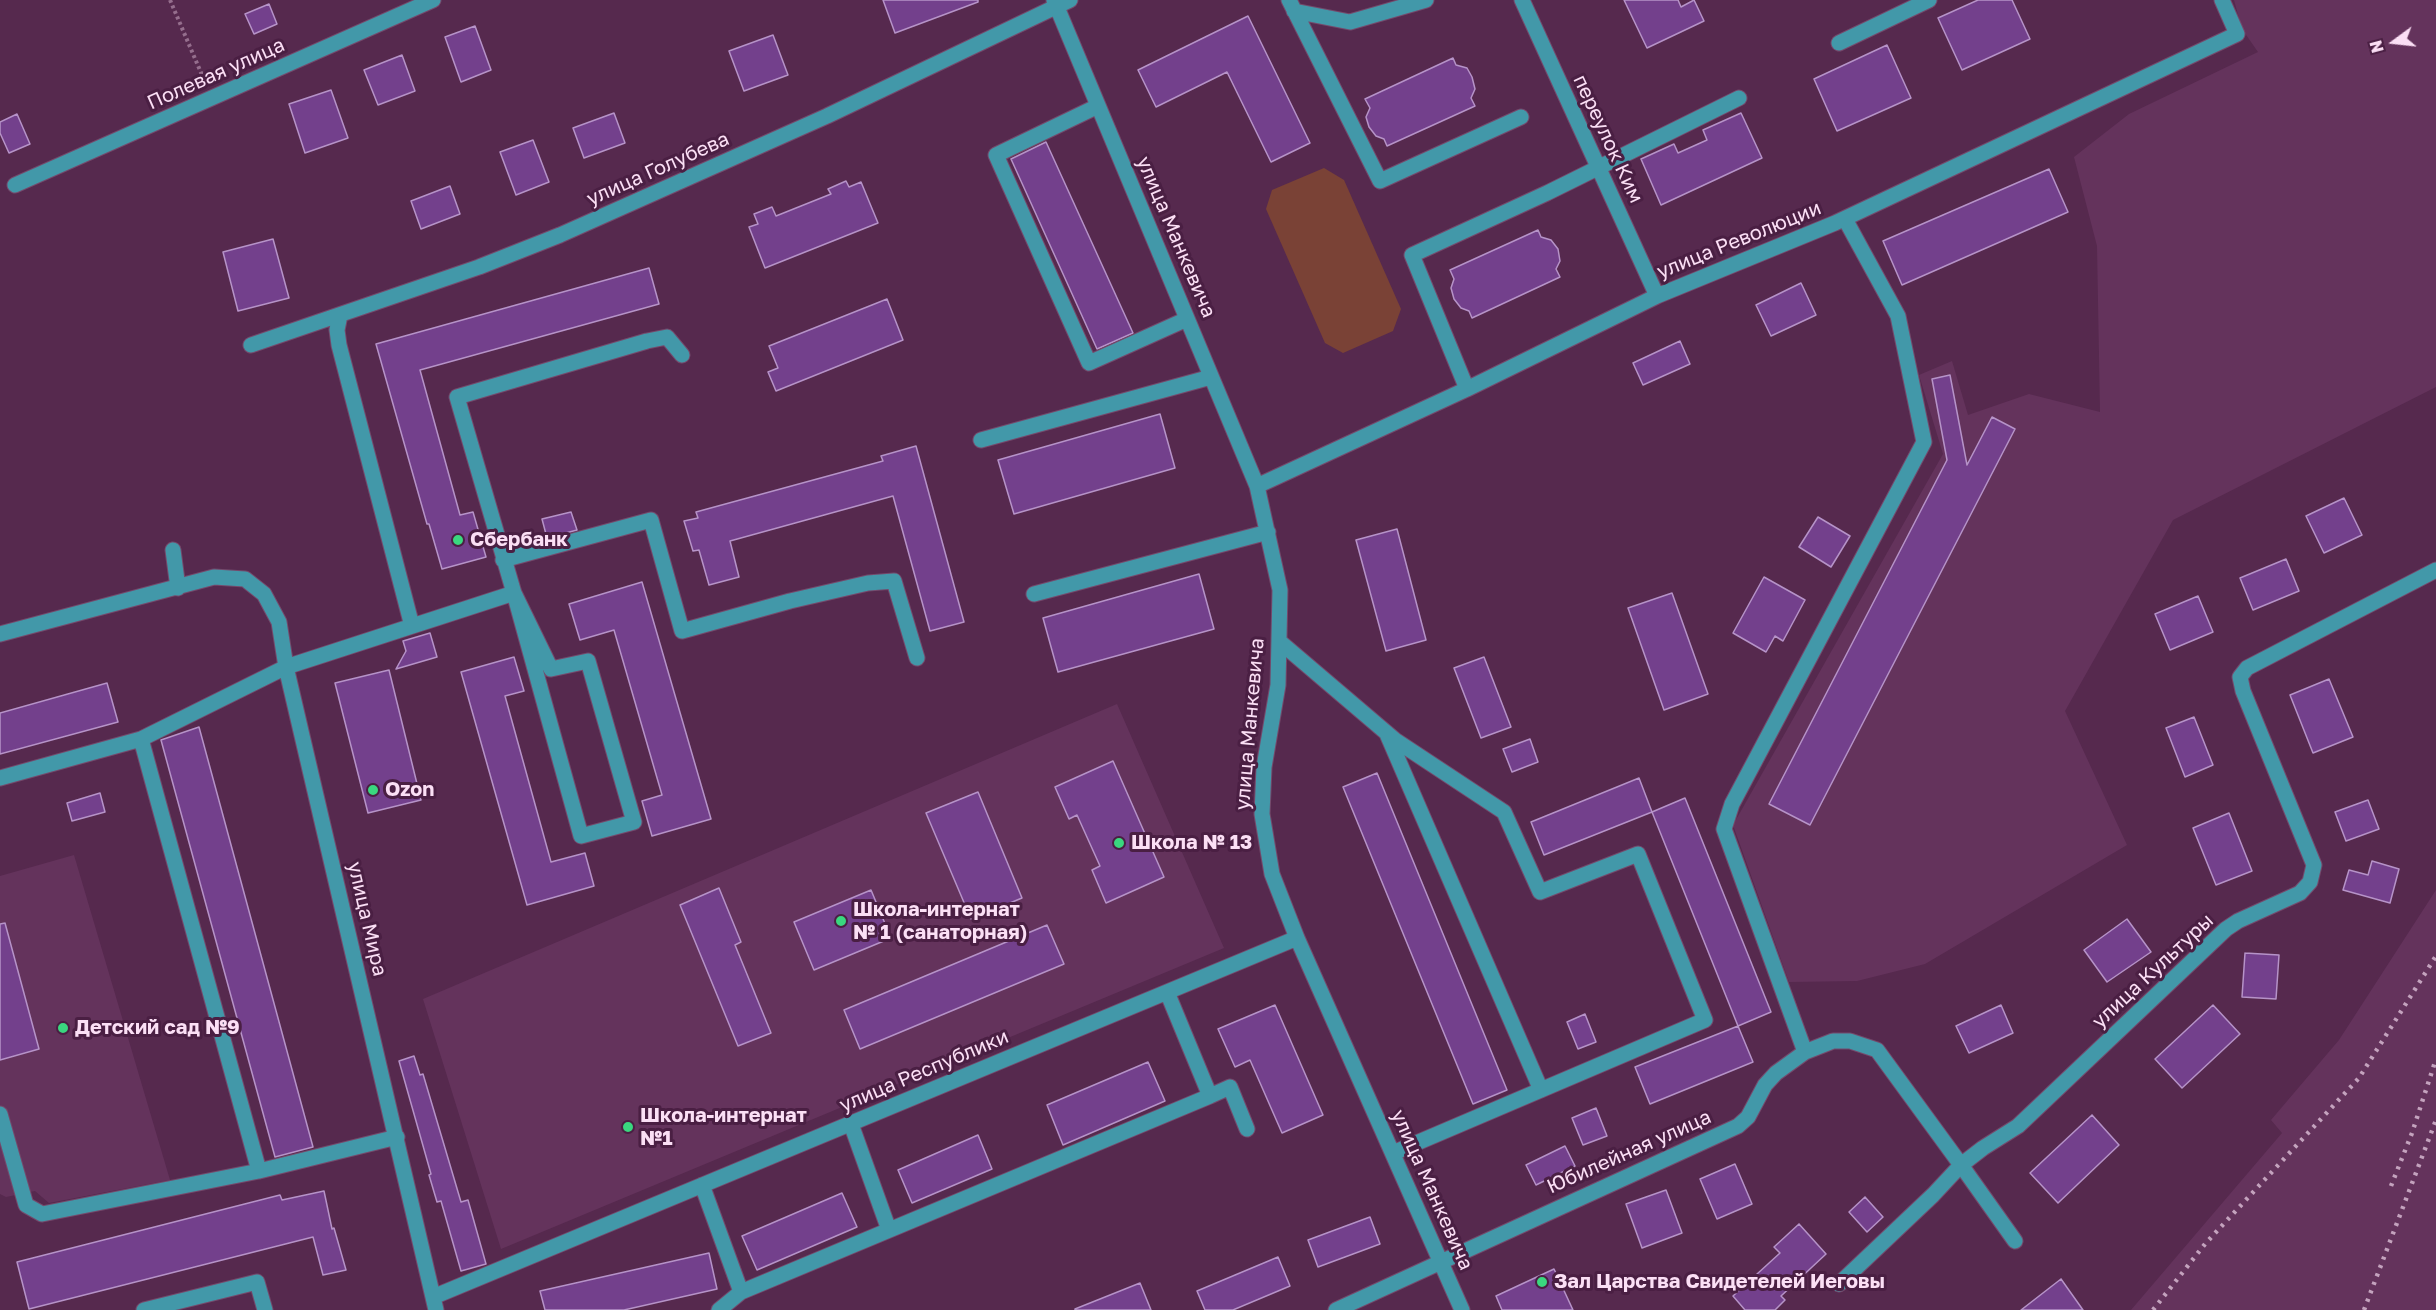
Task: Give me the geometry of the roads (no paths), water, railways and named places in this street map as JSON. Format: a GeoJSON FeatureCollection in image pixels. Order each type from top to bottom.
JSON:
{"type":"FeatureCollection","features":[{"type":"Feature","properties":{"kind":"street","name":"Полевая улица"},"geometry":{"type":"LineString","coordinates":[[15,185],[433,0]]}},
{"type":"Feature","properties":{"kind":"street"},"geometry":{"type":"LineString","coordinates":[[1292,6],[1350,22],[1426,0]]}},
{"type":"Feature","properties":{"kind":"street","name":"переулок Ким"},"geometry":{"type":"LineString","coordinates":[[1522,0],[1657,296]]}},
{"type":"Feature","properties":{"kind":"street"},"geometry":{"type":"LineString","coordinates":[[1839,44],[1929,0]]}},
{"type":"Feature","properties":{"kind":"street","name":"улица Революции"},"geometry":{"type":"LineString","coordinates":[[1257,486],[1467,389],[1657,296],[1845,219],[2237,34],[2222,0]]}},
{"type":"Feature","properties":{"kind":"street","name":"улица Манкевича"},"geometry":{"type":"LineString","coordinates":[[1060,2],[1098,106],[1257,486],[1280,590],[1278,685],[1264,767],[1262,814],[1272,874],[1297,938],[1462,1310]]}},
{"type":"Feature","properties":{"kind":"street","name":"улица Голубева"},"geometry":{"type":"LineString","coordinates":[[251,345],[479,267],[571,231],[827,116],[1060,2]]}},
{"type":"Feature","properties":{"kind":"street"},"geometry":{"type":"LineString","coordinates":[[1292,6],[1380,181],[1521,117]]}},
{"type":"Feature","properties":{"kind":"street"},"geometry":{"type":"LineString","coordinates":[[1467,389],[1412,255],[1598,168],[1739,98]]}},
{"type":"Feature","properties":{"kind":"street"},"geometry":{"type":"LineString","coordinates":[[1098,106],[996,155],[1089,363],[1187,319]]}},
{"type":"Feature","properties":{"kind":"street"},"geometry":{"type":"LineString","coordinates":[[1805,1052],[1724,829],[1732,804],[1924,442],[1898,316],[1845,219]]}},
{"type":"Feature","properties":{"kind":"street"},"geometry":{"type":"LineString","coordinates":[[340,315],[339,345],[412,626]]}},
{"type":"Feature","properties":{"kind":"street"},"geometry":{"type":"LineString","coordinates":[[514,593],[551,669],[588,661],[634,822],[581,836],[458,397],[667,337],[682,355]]}},
{"type":"Feature","properties":{"kind":"street"},"geometry":{"type":"LineString","coordinates":[[981,440],[1211,376]]}},
{"type":"Feature","properties":{"kind":"street"},"geometry":{"type":"LineString","coordinates":[[503,560],[651,520],[682,631],[790,601],[868,583],[894,581],[917,658]]}},
{"type":"Feature","properties":{"kind":"street"},"geometry":{"type":"LineString","coordinates":[[1034,594],[1268,532]]}},
{"type":"Feature","properties":{"kind":"street"},"geometry":{"type":"LineString","coordinates":[[0,634],[178,588],[173,550]]}},
{"type":"Feature","properties":{"kind":"street","name":"улица Культуры"},"geometry":{"type":"LineString","coordinates":[[1961,1165],[2018,1126],[2226,930],[2238,921],[2300,893],[2310,882],[2314,865],[2243,691],[2240,677],[2247,668],[2436,570]]}},
{"type":"Feature","properties":{"kind":"street","name":"улица Мира"},"geometry":{"type":"LineString","coordinates":[[178,588],[214,577],[245,579],[264,594],[279,622],[286,667],[397,1137],[433,1306]]}},
{"type":"Feature","properties":{"kind":"street"},"geometry":{"type":"LineString","coordinates":[[0,778],[141,739],[286,667],[514,593]]}},
{"type":"Feature","properties":{"kind":"street"},"geometry":{"type":"LineString","coordinates":[[1280,642],[1387,733],[1504,812],[1540,892],[1638,854],[1705,1020],[1393,1153]]}},
{"type":"Feature","properties":{"kind":"street"},"geometry":{"type":"LineString","coordinates":[[1387,733],[1541,1090]]}},
{"type":"Feature","properties":{"kind":"street"},"geometry":{"type":"LineString","coordinates":[[141,739],[259,1171]]}},
{"type":"Feature","properties":{"kind":"street","name":"улица Республики"},"geometry":{"type":"LineString","coordinates":[[433,1306],[702,1185],[1297,938]]}},
{"type":"Feature","properties":{"kind":"street"},"geometry":{"type":"LineString","coordinates":[[1167,992],[1210,1096]]}},
{"type":"Feature","properties":{"kind":"street","name":"Юбилейная улица"},"geometry":{"type":"LineString","coordinates":[[1335,1310],[1738,1126],[1748,1117],[1765,1085],[1776,1073],[1805,1052],[1833,1041],[1850,1041],[1877,1050],[1961,1165]]}},
{"type":"Feature","properties":{"kind":"street"},"geometry":{"type":"LineString","coordinates":[[719,1310],[741,1292],[1230,1087],[1247,1128]]}},
{"type":"Feature","properties":{"kind":"street"},"geometry":{"type":"LineString","coordinates":[[0,1114],[26,1205],[42,1214],[259,1171],[397,1137]]}},
{"type":"Feature","properties":{"kind":"street"},"geometry":{"type":"LineString","coordinates":[[851,1124],[889,1230]]}},
{"type":"Feature","properties":{"kind":"street"},"geometry":{"type":"LineString","coordinates":[[1839,1284],[1934,1195],[1961,1165],[2015,1240]]}},
{"type":"Feature","properties":{"kind":"street"},"geometry":{"type":"LineString","coordinates":[[702,1185],[741,1292]]}},
{"type":"Feature","properties":{"kind":"street"},"geometry":{"type":"LineString","coordinates":[[144,1310],[257,1282],[266,1310]]}},
{"type":"Feature","properties":{"kind":"railway"},"geometry":{"type":"LineString","coordinates":[[2153,1310],[2205,1244],[2359,1078],[2436,956]]}},
{"type":"Feature","properties":{"kind":"railway"},"geometry":{"type":"LineString","coordinates":[[2391,1186],[2412,1133],[2436,1059]]}},
{"type":"Feature","properties":{"kind":"railway"},"geometry":{"type":"LineString","coordinates":[[2364,1310],[2436,1120]]}},
{"type":"Feature","properties":{"kind":"place","name":"Сбербанк"},"geometry":{"type":"Point","coordinates":[458,540]}},
{"type":"Feature","properties":{"kind":"place","name":"Ozon"},"geometry":{"type":"Point","coordinates":[373,790]}},
{"type":"Feature","properties":{"kind":"place","name":"Школа № 13"},"geometry":{"type":"Point","coordinates":[1119,843]}},
{"type":"Feature","properties":{"kind":"place","name":"Школа-интернат № 1 (санаторная)"},"geometry":{"type":"Point","coordinates":[841,921]}},
{"type":"Feature","properties":{"kind":"place","name":"Детский сад №9"},"geometry":{"type":"Point","coordinates":[63,1028]}},
{"type":"Feature","properties":{"kind":"place","name":"Школа-интернат №1"},"geometry":{"type":"Point","coordinates":[628,1127]}},
{"type":"Feature","properties":{"kind":"place","name":"Зал Царства Свидетелей Иеговы"},"geometry":{"type":"Point","coordinates":[1542,1282]}}]}
